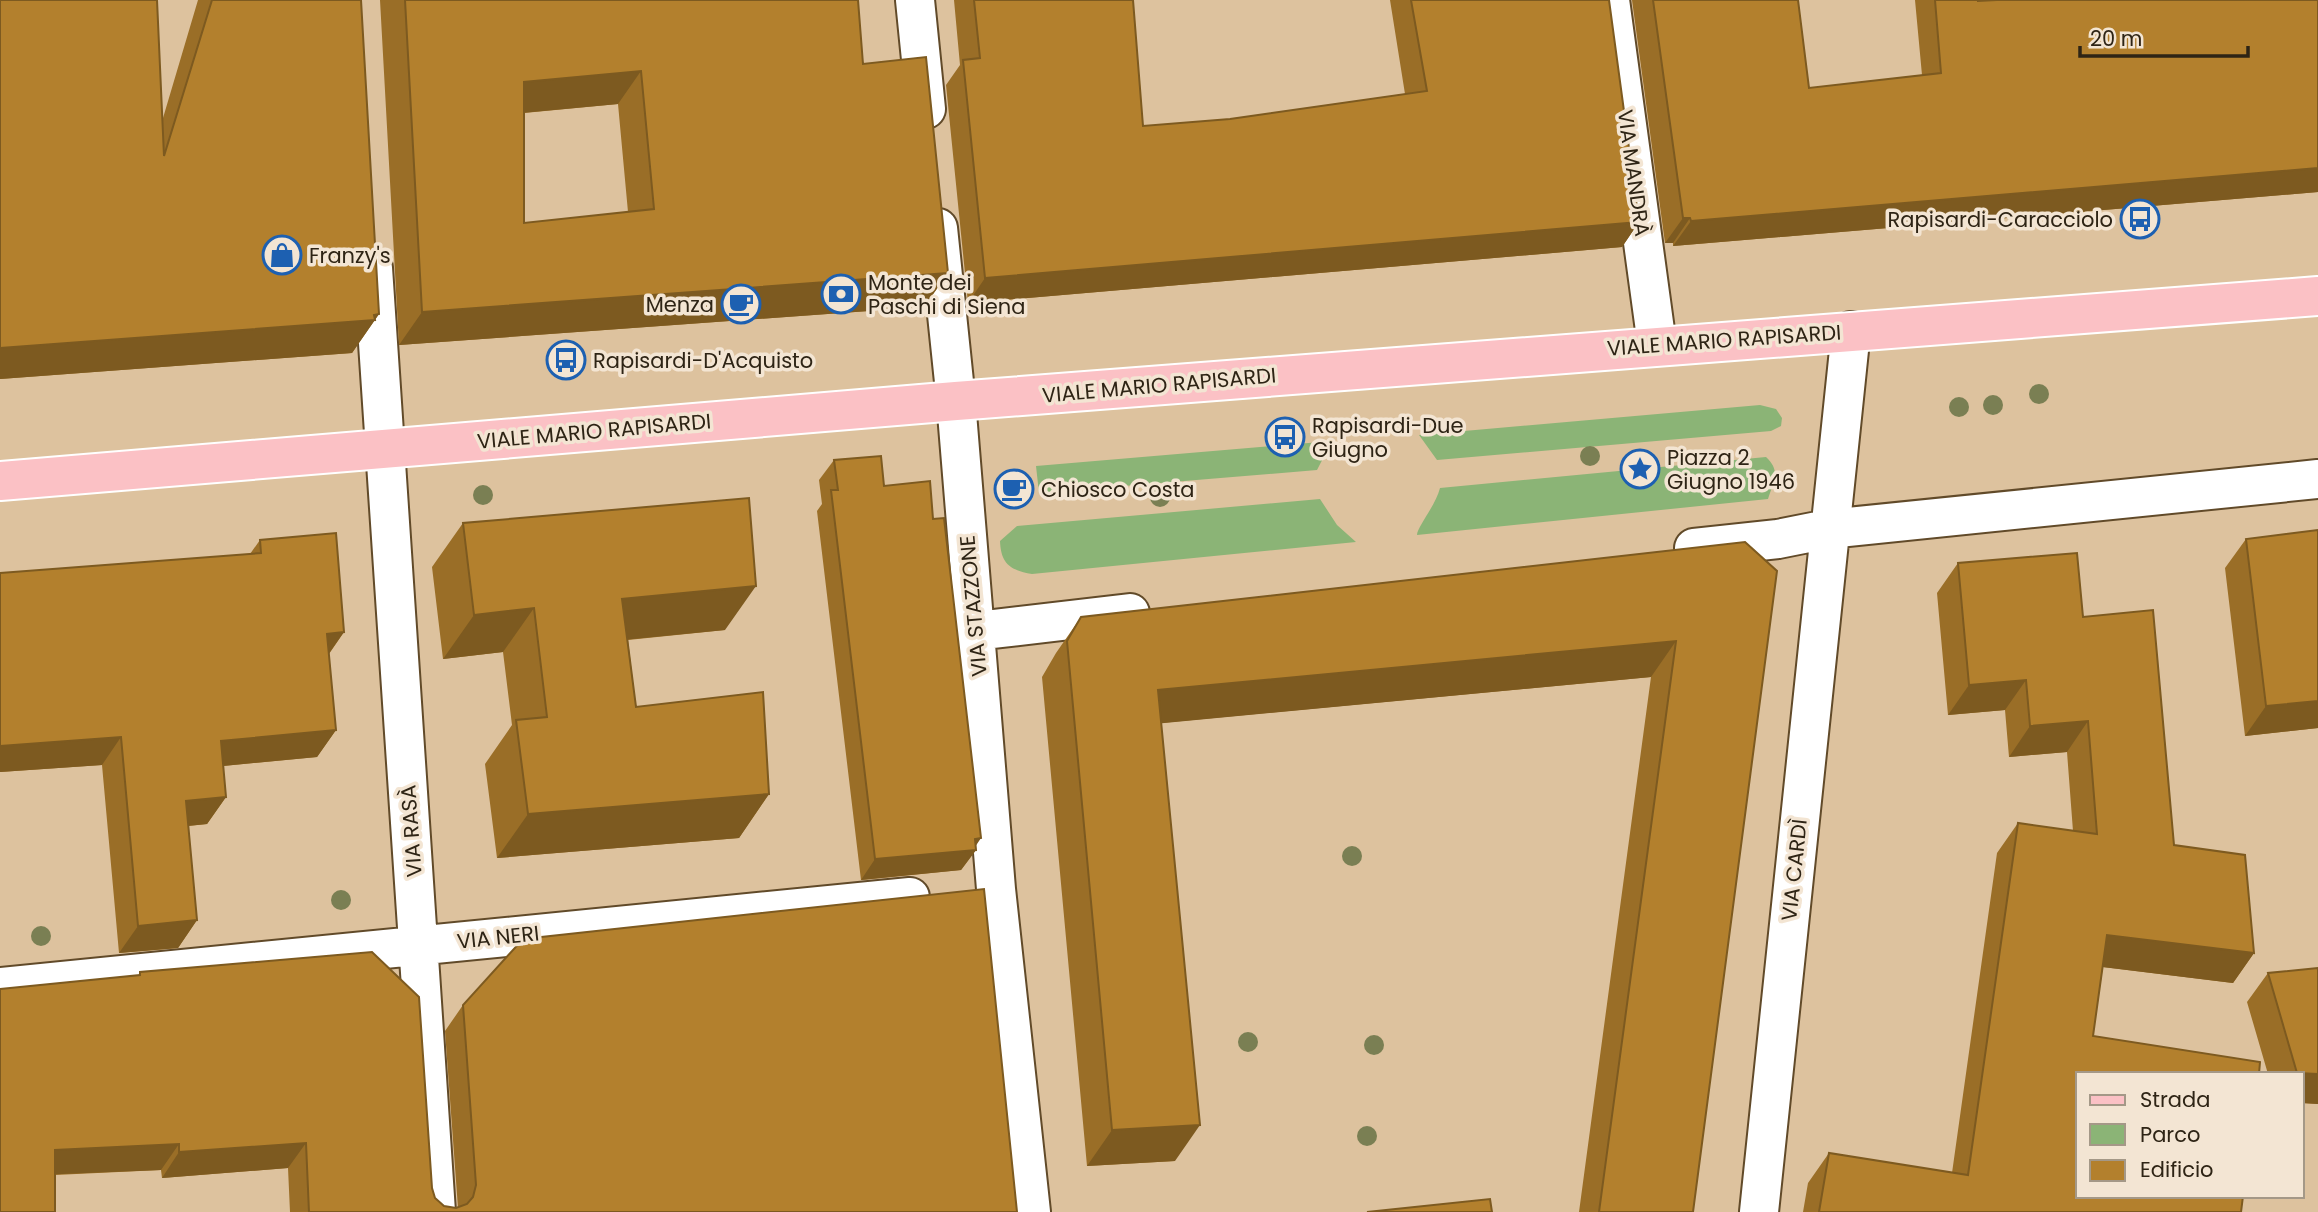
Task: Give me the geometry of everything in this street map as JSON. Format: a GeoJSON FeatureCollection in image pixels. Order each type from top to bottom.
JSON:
{"type":"FeatureCollection","features":[{"type":"Feature","properties":{"kind":"main road","name":"VIALE MARIO RAPISARDI"},"geometry":{"type":"LineString","coordinates":[[0,481],[1657,345],[2318,296]]}},
{"type":"Feature","properties":{"kind":"street"},"geometry":{"type":"LineString","coordinates":[[915,0],[929,138]]}},
{"type":"Feature","properties":{"kind":"street","name":"VIA MANDRÀ"},"geometry":{"type":"LineString","coordinates":[[1610,0],[1657,345]]}},
{"type":"Feature","properties":{"kind":"street","name":"VIA STAZZONE"},"geometry":{"type":"LineString","coordinates":[[935,194],[956,401],[996,889],[1031,1212]]}},
{"type":"Feature","properties":{"kind":"street","name":"VIA RASÀ"},"geometry":{"type":"LineString","coordinates":[[371,235],[383,449],[436,1212]]}},
{"type":"Feature","properties":{"kind":"street","name":"VIA CARDÌ"},"geometry":{"type":"LineString","coordinates":[[1759,1212],[1828,529],[1851,331]]}},
{"type":"Feature","properties":{"kind":"street"},"geometry":{"type":"LineString","coordinates":[[1653,553],[1778,539],[1828,529],[2318,479]]}},
{"type":"Feature","properties":{"kind":"street"},"geometry":{"type":"LineString","coordinates":[[976,631],[1169,609]]}},
{"type":"Feature","properties":{"kind":"street","name":"VIA NERI"},"geometry":{"type":"LineString","coordinates":[[0,987],[996,889]]}},
{"type":"Feature","properties":{"kind":"green space"},"geometry":{"type":"Polygon","coordinates":[[[1760,405],[1776,409],[1782,418],[1781,426],[1771,431],[1437,460],[1419,435],[1760,405]]]}},
{"type":"Feature","properties":{"kind":"green space"},"geometry":{"type":"Polygon","coordinates":[[[1332,441],[1317,470],[1039,493],[1036,466],[1332,441]]]}},
{"type":"Feature","properties":{"kind":"green space"},"geometry":{"type":"Polygon","coordinates":[[[1766,457],[1775,472],[1768,499],[1417,535],[1440,488],[1766,457]]]}},
{"type":"Feature","properties":{"kind":"green space"},"geometry":{"type":"Polygon","coordinates":[[[1320,499],[1337,525],[1356,542],[1032,574],[1018,571],[1008,565],[1002,556],[1000,541],[1017,526],[1320,499]]]}},
{"type":"Feature","properties":{"kind":"building"},"geometry":{"type":"Polygon","coordinates":[[[0,0],[157,0],[164,156],[212,0],[361,0],[379,314],[374,315],[375,320],[0,348],[0,0]]]}},
{"type":"Feature","properties":{"kind":"building"},"geometry":{"type":"Polygon","coordinates":[[[405,0],[858,0],[863,64],[926,57],[948,273],[422,312],[405,0]],[[641,71],[524,82],[524,223],[654,209],[641,71]]]}},
{"type":"Feature","properties":{"kind":"building"},"geometry":{"type":"Polygon","coordinates":[[[974,0],[1133,0],[1143,126],[1230,119],[1427,91],[1411,0],[1609,0],[1639,222],[985,278],[963,60],[980,58],[974,0]]]}},
{"type":"Feature","properties":{"kind":"building"},"geometry":{"type":"Polygon","coordinates":[[[1653,0],[1798,0],[1809,88],[1941,73],[1935,0],[2318,0],[2318,168],[1691,221],[1690,218],[1683,218],[1653,0]]]}},
{"type":"Feature","properties":{"kind":"building"},"geometry":{"type":"Polygon","coordinates":[[[881,456],[884,486],[930,481],[933,519],[944,518],[981,838],[975,839],[976,850],[875,859],[831,490],[838,490],[834,460],[881,456]]]}},
{"type":"Feature","properties":{"kind":"building"},"geometry":{"type":"Polygon","coordinates":[[[749,498],[756,586],[622,599],[636,707],[763,692],[769,794],[528,814],[516,720],[547,717],[534,608],[474,615],[463,523],[749,498]]]}},
{"type":"Feature","properties":{"kind":"building"},"geometry":{"type":"Polygon","coordinates":[[[2318,530],[2318,701],[2266,706],[2246,539],[2318,530]]]}},
{"type":"Feature","properties":{"kind":"building"},"geometry":{"type":"Polygon","coordinates":[[[336,533],[344,632],[327,634],[336,730],[221,741],[226,797],[186,801],[197,920],[138,926],[121,737],[0,746],[0,573],[261,553],[260,540],[336,533]]]}},
{"type":"Feature","properties":{"kind":"building"},"geometry":{"type":"Polygon","coordinates":[[[1745,542],[1777,571],[1693,1212],[1599,1212],[1676,641],[1158,690],[1200,1125],[1112,1130],[1067,641],[1081,617],[1745,542]]]}},
{"type":"Feature","properties":{"kind":"building"},"geometry":{"type":"Polygon","coordinates":[[[2077,553],[2083,617],[2153,610],[2174,845],[2245,855],[2254,953],[2107,935],[2093,1036],[2260,1062],[2259,1072],[2076,1072],[2076,1198],[2243,1198],[2241,1212],[1819,1212],[1829,1153],[1968,1175],[2018,823],[2097,834],[2088,721],[2030,726],[2026,680],[1969,685],[1958,563],[2077,553]]]}},
{"type":"Feature","properties":{"kind":"building"},"geometry":{"type":"Polygon","coordinates":[[[984,889],[1017,1212],[309,1212],[306,1143],[179,1152],[179,1144],[55,1150],[55,1212],[0,1212],[0,989],[140,975],[140,972],[372,952],[419,997],[432,1188],[435,1198],[444,1206],[456,1208],[467,1204],[473,1197],[476,1185],[463,1005],[523,939],[984,889]]]}},
{"type":"Feature","properties":{"kind":"building"},"geometry":{"type":"Polygon","coordinates":[[[2318,968],[2318,1074],[2297,1072],[2268,973],[2318,968]]]}},
{"type":"Feature","properties":{"kind":"building"},"geometry":{"type":"Polygon","coordinates":[[[1490,1199],[1492,1212],[1367,1212],[1490,1199]]]}},
{"type":"Feature","properties":{"kind":"place","name":"Rapisardi-Caracciolo"},"geometry":{"type":"Point","coordinates":[2140,219]}},
{"type":"Feature","properties":{"kind":"place","name":"Franzy's"},"geometry":{"type":"Point","coordinates":[282,255]}},
{"type":"Feature","properties":{"kind":"place","name":"Monte dei Paschi di Siena"},"geometry":{"type":"Point","coordinates":[841,294]}},
{"type":"Feature","properties":{"kind":"place","name":"Menza"},"geometry":{"type":"Point","coordinates":[741,304]}},
{"type":"Feature","properties":{"kind":"place","name":"Rapisardi-D'Acquisto"},"geometry":{"type":"Point","coordinates":[566,360]}},
{"type":"Feature","properties":{"kind":"place","name":"Rapisardi-Due Giugno"},"geometry":{"type":"Point","coordinates":[1285,437]}},
{"type":"Feature","properties":{"kind":"place","name":"Piazza 2 Giugno 1946"},"geometry":{"type":"Point","coordinates":[1640,469]}},
{"type":"Feature","properties":{"kind":"place","name":"Chiosco Costa"},"geometry":{"type":"Point","coordinates":[1014,489]}}]}
